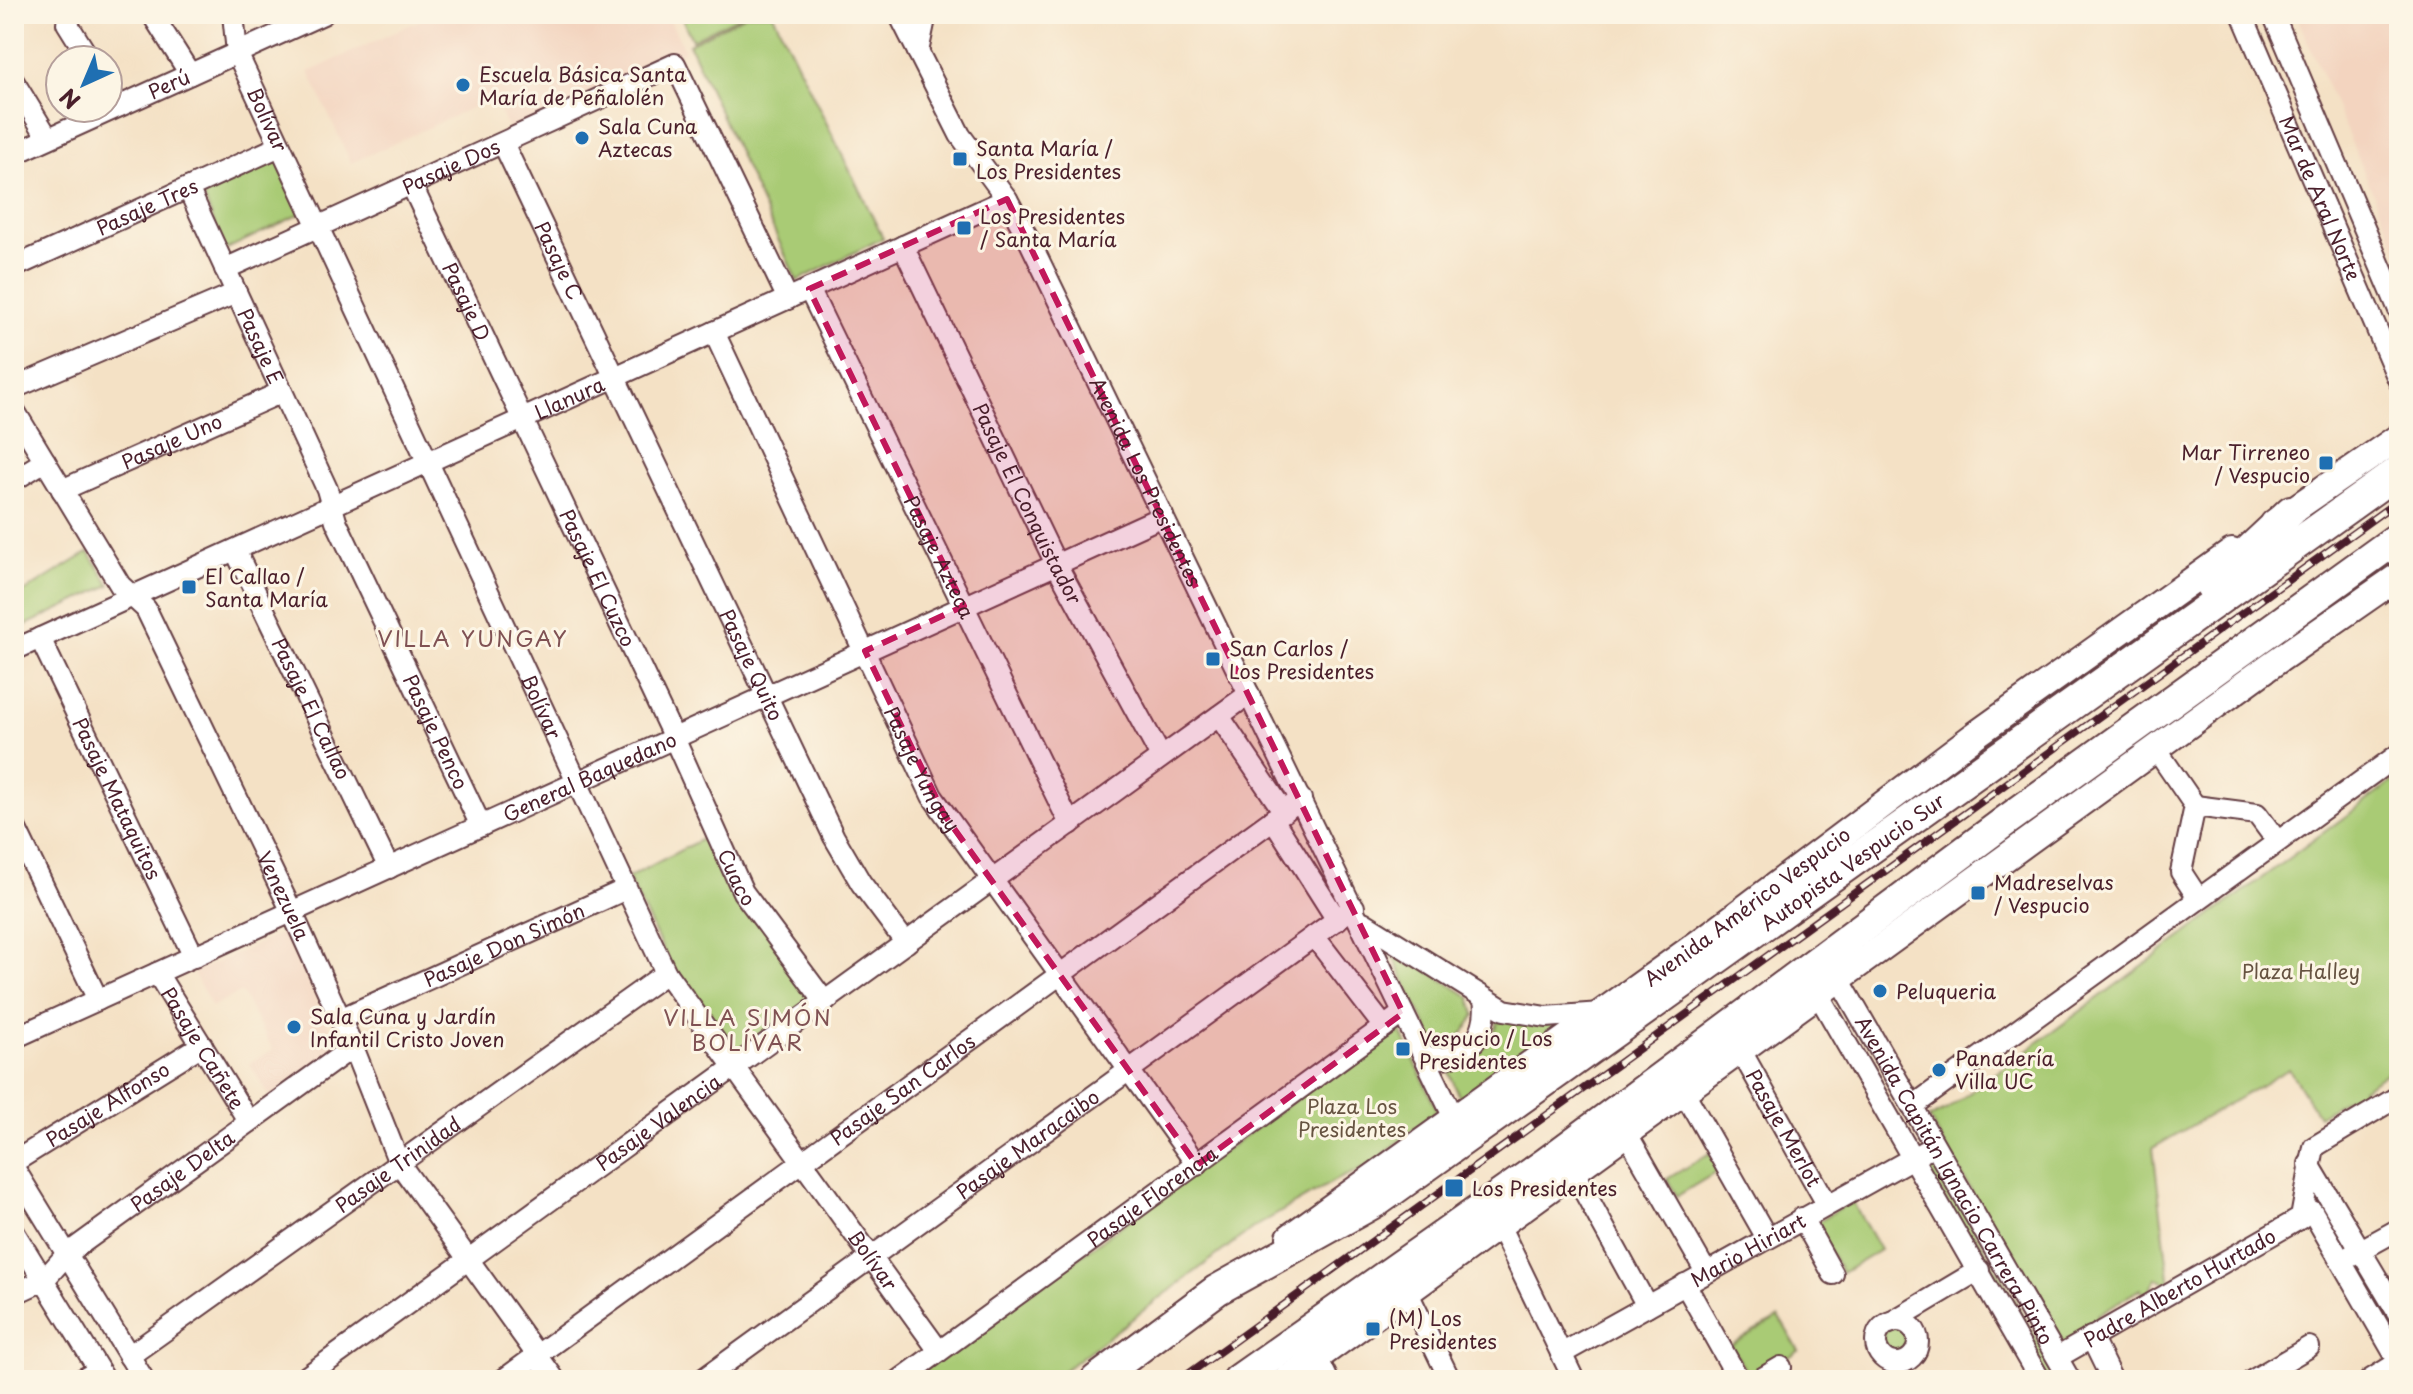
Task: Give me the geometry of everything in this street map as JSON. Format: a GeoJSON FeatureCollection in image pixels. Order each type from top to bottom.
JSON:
{"type":"FeatureCollection","features":[{"type":"Feature","properties":{"kind":"highway","name":"Autopista Vespucio Sur"},"geometry":{"type":"LineString","coordinates":[[1217,1290],[1379,1200],[2399,471]]}},
{"type":"Feature","properties":{"kind":"highway"},"geometry":{"type":"LineString","coordinates":[[2124,669],[2291,511]]}},
{"type":"Feature","properties":{"kind":"highway"},"geometry":{"type":"LineString","coordinates":[[1238,1380],[1546,1163],[2007,820],[2399,537]]}},
{"type":"Feature","properties":{"kind":"highway","name":"Avenida Américo Vespucio"},"geometry":{"type":"LineString","coordinates":[[1096,1380],[1217,1290]]}},
{"type":"Feature","properties":{"kind":"main road","name":"Avenida Américo Vespucio"},"geometry":{"type":"LineString","coordinates":[[1217,1290],[1760,898],[1962,745],[2399,437]]}},
{"type":"Feature","properties":{"kind":"main road"},"geometry":{"type":"LineString","coordinates":[[1286,1380],[1323,1368],[1407,1291],[2399,576]]}},
{"type":"Feature","properties":{"kind":"street"},"geometry":{"type":"LineString","coordinates":[[152,14],[190,74]]}},
{"type":"Feature","properties":{"kind":"street","name":"Bolívar"},"geometry":{"type":"LineString","coordinates":[[233,14],[237,53],[624,890],[666,973],[939,1351]]}},
{"type":"Feature","properties":{"kind":"street","name":"Perú"},"geometry":{"type":"LineString","coordinates":[[124,94],[190,74],[323,14]]}},
{"type":"Feature","properties":{"kind":"street","name":"Avenida Los Presidentes"},"geometry":{"type":"LineString","coordinates":[[899,14],[968,147],[1007,199],[1454,1118]]}},
{"type":"Feature","properties":{"kind":"street"},"geometry":{"type":"LineString","coordinates":[[918,52],[926,14]]}},
{"type":"Feature","properties":{"kind":"street","name":"Mar de Aral Norte"},"geometry":{"type":"LineString","coordinates":[[2242,14],[2399,381]]}},
{"type":"Feature","properties":{"kind":"street","name":"Mar de Aral Norte"},"geometry":{"type":"LineString","coordinates":[[2273,14],[2395,301]]}},
{"type":"Feature","properties":{"kind":"street"},"geometry":{"type":"LineString","coordinates":[[67,23],[80,44]]}},
{"type":"Feature","properties":{"kind":"street","name":"Pasaje Dos"},"geometry":{"type":"LineString","coordinates":[[225,269],[675,64],[788,299]]}},
{"type":"Feature","properties":{"kind":"street"},"geometry":{"type":"LineString","coordinates":[[14,82],[48,138]]}},
{"type":"Feature","properties":{"kind":"street"},"geometry":{"type":"LineString","coordinates":[[2291,128],[2304,114],[2316,116]]}},
{"type":"Feature","properties":{"kind":"street","name":"Perú"},"geometry":{"type":"LineString","coordinates":[[14,154],[71,124]]}},
{"type":"Feature","properties":{"kind":"street","name":"Pasaje C"},"geometry":{"type":"LineString","coordinates":[[503,143],[614,378]]}},
{"type":"Feature","properties":{"kind":"street","name":"Pasaje Tres"},"geometry":{"type":"LineString","coordinates":[[14,267],[280,146]]}},
{"type":"Feature","properties":{"kind":"street","name":"Pasaje D"},"geometry":{"type":"LineString","coordinates":[[411,184],[522,420]]}},
{"type":"Feature","properties":{"kind":"street","name":"Pasaje E"},"geometry":{"type":"LineString","coordinates":[[188,188],[332,506]]}},
{"type":"Feature","properties":{"kind":"street","name":"Llanura"},"geometry":{"type":"LineString","coordinates":[[14,650],[1007,199]]}},
{"type":"Feature","properties":{"kind":"street","name":"Pasaje El Conquistador"},"geometry":{"type":"LineString","coordinates":[[903,246],[1056,564],[1161,757]]}},
{"type":"Feature","properties":{"kind":"street","name":"Pasaje Azteca"},"geometry":{"type":"LineString","coordinates":[[809,289],[1070,824]]}},
{"type":"Feature","properties":{"kind":"street"},"geometry":{"type":"LineString","coordinates":[[14,388],[236,293]]}},
{"type":"Feature","properties":{"kind":"street"},"geometry":{"type":"LineString","coordinates":[[2364,300],[2395,301]]}},
{"type":"Feature","properties":{"kind":"street","name":"Pasaje Yungay"},"geometry":{"type":"LineString","coordinates":[[714,332],[932,796],[1197,1165]]}},
{"type":"Feature","properties":{"kind":"street","name":"Pasaje Quito"},"geometry":{"type":"LineString","coordinates":[[614,378],[842,852],[906,943]]}},
{"type":"Feature","properties":{"kind":"street","name":"Pasaje Uno"},"geometry":{"type":"LineString","coordinates":[[62,490],[282,392]]}},
{"type":"Feature","properties":{"kind":"street","name":"Venezuela"},"geometry":{"type":"LineString","coordinates":[[14,410],[120,585],[146,609],[292,912],[353,1047],[399,1163],[555,1380]]}},
{"type":"Feature","properties":{"kind":"street","name":"Pasaje El Cuzco"},"geometry":{"type":"LineString","coordinates":[[522,420],[674,738]]}},
{"type":"Feature","properties":{"kind":"street"},"geometry":{"type":"LineString","coordinates":[[14,480],[45,461]]}},
{"type":"Feature","properties":{"kind":"street","name":"Pasaje Penco"},"geometry":{"type":"LineString","coordinates":[[332,506],[481,826]]}},
{"type":"Feature","properties":{"kind":"street","name":"General Baquedano"},"geometry":{"type":"LineString","coordinates":[[14,1038],[1163,516]]}},
{"type":"Feature","properties":{"kind":"street","name":"Pasaje El Callao"},"geometry":{"type":"LineString","coordinates":[[235,550],[389,868]]}},
{"type":"Feature","properties":{"kind":"street","name":"Pasaje Mataquitos"},"geometry":{"type":"LineString","coordinates":[[40,638],[194,957]]}},
{"type":"Feature","properties":{"kind":"street","name":"Pasaje Valencia"},"geometry":{"type":"LineString","coordinates":[[302,1380],[1249,694]]}},
{"type":"Feature","properties":{"kind":"street"},"geometry":{"type":"LineString","coordinates":[[1219,716],[1337,920]]}},
{"type":"Feature","properties":{"kind":"street","name":"Cuaco"},"geometry":{"type":"LineString","coordinates":[[674,738],[743,892],[825,1002]]}},
{"type":"Feature","properties":{"kind":"street"},"geometry":{"type":"LineString","coordinates":[[2156,749],[2195,806],[2181,872],[2198,898]]}},
{"type":"Feature","properties":{"kind":"street"},"geometry":{"type":"LineString","coordinates":[[1913,1106],[2399,754]]}},
{"type":"Feature","properties":{"kind":"street","name":"Pasaje San Carlos"},"geometry":{"type":"LineString","coordinates":[[503,1380],[1301,799]]}},
{"type":"Feature","properties":{"kind":"street"},"geometry":{"type":"LineString","coordinates":[[2195,806],[2257,814],[2277,841]]}},
{"type":"Feature","properties":{"kind":"street"},"geometry":{"type":"LineString","coordinates":[[14,825],[98,1000]]}},
{"type":"Feature","properties":{"kind":"street","name":"Pasaje Don Simón"},"geometry":{"type":"LineString","coordinates":[[340,1019],[624,890]]}},
{"type":"Feature","properties":{"kind":"street"},"geometry":{"type":"LineString","coordinates":[[1356,913],[1498,1008],[1519,1014],[1601,1013]]}},
{"type":"Feature","properties":{"kind":"street","name":"Pasaje Maracaibo"},"geometry":{"type":"LineString","coordinates":[[702,1380],[1314,936],[1337,920],[1356,913]]}},
{"type":"Feature","properties":{"kind":"street"},"geometry":{"type":"LineString","coordinates":[[1314,936],[1384,1027]]}},
{"type":"Feature","properties":{"kind":"street","name":"Pasaje Cañete"},"geometry":{"type":"LineString","coordinates":[[157,973],[249,1122]]}},
{"type":"Feature","properties":{"kind":"street","name":"Pasaje Trinidad"},"geometry":{"type":"LineString","coordinates":[[129,1356],[666,973]]}},
{"type":"Feature","properties":{"kind":"street","name":"Avenida Capitán Ignacio Carrera Pinto"},"geometry":{"type":"LineString","coordinates":[[1828,986],[1913,1106],[2070,1380]]}},
{"type":"Feature","properties":{"kind":"street","name":"Avenida Capitán Ignacio Carrera Pinto"},"geometry":{"type":"LineString","coordinates":[[1828,986],[1914,1157],[1979,1270],[2031,1377]]}},
{"type":"Feature","properties":{"kind":"street"},"geometry":{"type":"LineString","coordinates":[[1424,1056],[1451,1057],[1468,1049],[1484,1026],[1484,999]]}},
{"type":"Feature","properties":{"kind":"street","name":"Pasaje Florencia"},"geometry":{"type":"LineString","coordinates":[[900,1380],[1403,1013]]}},
{"type":"Feature","properties":{"kind":"street","name":"Pasaje Alfonso"},"geometry":{"type":"LineString","coordinates":[[14,1165],[202,1045]]}},
{"type":"Feature","properties":{"kind":"street","name":"Pasaje Delta"},"geometry":{"type":"LineString","coordinates":[[14,1294],[44,1280],[67,1254],[353,1047]]}},
{"type":"Feature","properties":{"kind":"street","name":"Pasaje Merlot"},"geometry":{"type":"LineString","coordinates":[[1741,1051],[1827,1204]]}},
{"type":"Feature","properties":{"kind":"street"},"geometry":{"type":"LineString","coordinates":[[1684,1092],[1767,1238]]}},
{"type":"Feature","properties":{"kind":"street"},"geometry":{"type":"LineString","coordinates":[[2370,1380],[2399,1362],[2342,1261],[2307,1214],[2309,1164],[2314,1147],[2399,1096]]}},
{"type":"Feature","properties":{"kind":"street"},"geometry":{"type":"LineString","coordinates":[[1627,1134],[1706,1272]]}},
{"type":"Feature","properties":{"kind":"street","name":"Mario Hiriart"},"geometry":{"type":"LineString","coordinates":[[1561,1354],[1935,1145]]}},
{"type":"Feature","properties":{"kind":"street"},"geometry":{"type":"LineString","coordinates":[[2309,1164],[2399,1313],[2378,1324]]}},
{"type":"Feature","properties":{"kind":"street"},"geometry":{"type":"LineString","coordinates":[[14,1165],[144,1380]]}},
{"type":"Feature","properties":{"kind":"street"},"geometry":{"type":"LineString","coordinates":[[1573,1171],[1647,1306]]}},
{"type":"Feature","properties":{"kind":"street","name":"Padre Alberto Hurtado"},"geometry":{"type":"LineString","coordinates":[[2058,1357],[2332,1199]]}},
{"type":"Feature","properties":{"kind":"street"},"geometry":{"type":"LineString","coordinates":[[1802,1218],[1833,1274]]}},
{"type":"Feature","properties":{"kind":"street"},"geometry":{"type":"LineString","coordinates":[[1499,1225],[1574,1380]]}},
{"type":"Feature","properties":{"kind":"street"},"geometry":{"type":"LineString","coordinates":[[2342,1261],[2399,1229]]}},
{"type":"Feature","properties":{"kind":"street"},"geometry":{"type":"LineString","coordinates":[[14,1232],[44,1280],[95,1377]]}},
{"type":"Feature","properties":{"kind":"street"},"geometry":{"type":"LineString","coordinates":[[1890,1323],[1979,1270]]}},
{"type":"Feature","properties":{"kind":"street"},"geometry":{"type":"LineString","coordinates":[[1685,1284],[1739,1380]]}},
{"type":"Feature","properties":{"kind":"street"},"geometry":{"type":"LineString","coordinates":[[1407,1291],[1450,1380]]}},
{"type":"Feature","properties":{"kind":"street"},"geometry":{"type":"LineString","coordinates":[[2091,1337],[2112,1380]]}},
{"type":"Feature","properties":{"kind":"street"},"geometry":{"type":"LineString","coordinates":[[2253,1380],[2309,1347]]}},
{"type":"Feature","properties":{"kind":"street"},"geometry":{"type":"LineString","coordinates":[[1759,1380],[1781,1367]]}},
{"type":"Feature","properties":{"kind":"highlighted area"},"geometry":{"type":"Polygon","coordinates":[[[1007,199],[1403,1013],[1197,1165],[945,816],[865,651],[964,606],[809,289],[1007,199]]]}},
{"type":"Feature","properties":{"kind":"shaded area","name":"Escuela Básica Santa María de Peñalolén"},"geometry":{"type":"Polygon","coordinates":[[[433,14],[667,14],[685,51],[509,131],[493,98],[351,163],[309,72],[433,14]]]}},
{"type":"Feature","properties":{"kind":"shaded area"},"geometry":{"type":"Polygon","coordinates":[[[2296,14],[2399,14],[2399,253],[2296,14]]]}},
{"type":"Feature","properties":{"kind":"shaded area","name":"Sala Cuna y Jardín Infantil Cristo Joven"},"geometry":{"type":"Polygon","coordinates":[[[284,932],[339,1048],[270,1097],[249,1063],[273,1050],[241,992],[212,1007],[193,973],[284,932]]]}},
{"type":"Feature","properties":{"kind":"green space"},"geometry":{"type":"Polygon","coordinates":[[[680,14],[744,14],[692,40],[680,14]]]}},
{"type":"Feature","properties":{"kind":"green space"},"geometry":{"type":"Polygon","coordinates":[[[747,14],[773,14],[883,238],[797,281],[689,44],[747,14]]]}},
{"type":"Feature","properties":{"kind":"green space"},"geometry":{"type":"Polygon","coordinates":[[[276,153],[304,212],[225,250],[201,190],[276,153]]]}},
{"type":"Feature","properties":{"kind":"green space"},"geometry":{"type":"Polygon","coordinates":[[[89,552],[110,585],[14,631],[14,598],[89,552]]]}},
{"type":"Feature","properties":{"kind":"green space","name":"Plaza Halley"},"geometry":{"type":"Polygon","coordinates":[[[2399,777],[2399,1066],[2362,1088],[2368,1100],[2358,1106],[2351,1096],[2318,1116],[2289,1069],[2153,1148],[2170,1285],[2156,1278],[2146,1297],[2140,1289],[2097,1315],[2102,1324],[2060,1345],[1929,1118],[1946,1110],[2399,777]]]}},
{"type":"Feature","properties":{"kind":"green space"},"geometry":{"type":"Polygon","coordinates":[[[713,833],[817,996],[739,1057],[670,964],[628,878],[713,833]]]}},
{"type":"Feature","properties":{"kind":"green space"},"geometry":{"type":"Polygon","coordinates":[[[1388,946],[1470,997],[1475,1015],[1460,1037],[1435,1044],[1388,946]]]}},
{"type":"Feature","properties":{"kind":"green space"},"geometry":{"type":"Polygon","coordinates":[[[1500,1015],[1572,1020],[1461,1101],[1446,1064],[1466,1059],[1482,1050],[1493,1035],[1500,1015]]]}},
{"type":"Feature","properties":{"kind":"green space","name":"Plaza Los Presidentes"},"geometry":{"type":"Polygon","coordinates":[[[1398,1025],[1437,1110],[1371,1165],[1336,1180],[1253,1228],[1051,1380],[909,1380],[1398,1025]]]}},
{"type":"Feature","properties":{"kind":"green space"},"geometry":{"type":"Polygon","coordinates":[[[1710,1153],[1720,1170],[1677,1196],[1667,1179],[1710,1153]]]}},
{"type":"Feature","properties":{"kind":"green space"},"geometry":{"type":"Polygon","coordinates":[[[1933,1159],[2061,1380],[2048,1380],[1927,1167],[1928,1161],[1933,1159]]]}},
{"type":"Feature","properties":{"kind":"green space"},"geometry":{"type":"Polygon","coordinates":[[[1852,1201],[1880,1250],[1842,1273],[1814,1224],[1852,1201]]]}},
{"type":"Feature","properties":{"kind":"green space"},"geometry":{"type":"Polygon","coordinates":[[[1779,1317],[1799,1351],[1750,1379],[1731,1345],[1779,1317]]]}},
{"type":"Feature","properties":{"kind":"green space"},"geometry":{"type":"Polygon","coordinates":[[[1897,1326],[1908,1331],[1913,1342],[1908,1353],[1897,1358],[1886,1353],[1881,1342],[1886,1331],[1897,1326]]]}},
{"type":"Feature","properties":{"kind":"railway"},"geometry":{"type":"LineString","coordinates":[[1180,1380],[2399,500]]}},
{"type":"Feature","properties":{"kind":"place","name":"Escuela Básica Santa María de Peñalolén"},"geometry":{"type":"Point","coordinates":[463,85]}},
{"type":"Feature","properties":{"kind":"place","name":"Sala Cuna Aztecas"},"geometry":{"type":"Point","coordinates":[582,138]}},
{"type":"Feature","properties":{"kind":"place","name":"Santa María / Los Presidentes"},"geometry":{"type":"Point","coordinates":[960,159]}},
{"type":"Feature","properties":{"kind":"place","name":"Los Presidentes / Santa María"},"geometry":{"type":"Point","coordinates":[964,228]}},
{"type":"Feature","properties":{"kind":"place","name":"Mar Tirreneo / Vespucio"},"geometry":{"type":"Point","coordinates":[2326,463]}},
{"type":"Feature","properties":{"kind":"place","name":"El Callao / Santa María"},"geometry":{"type":"Point","coordinates":[189,587]}},
{"type":"Feature","properties":{"kind":"place","name":"San Carlos / Los Presidentes"},"geometry":{"type":"Point","coordinates":[1213,659]}},
{"type":"Feature","properties":{"kind":"place","name":"Madreselvas / Vespucio"},"geometry":{"type":"Point","coordinates":[1978,893]}},
{"type":"Feature","properties":{"kind":"place","name":"Peluqueria"},"geometry":{"type":"Point","coordinates":[1880,991]}},
{"type":"Feature","properties":{"kind":"place","name":"Sala Cuna y Jardín Infantil Cristo Joven"},"geometry":{"type":"Point","coordinates":[294,1027]}},
{"type":"Feature","properties":{"kind":"place","name":"Vespucio / Los Presidentes"},"geometry":{"type":"Point","coordinates":[1403,1049]}},
{"type":"Feature","properties":{"kind":"place","name":"Panadería Villa UC"},"geometry":{"type":"Point","coordinates":[1939,1070]}},
{"type":"Feature","properties":{"kind":"place","name":"Los Presidentes"},"geometry":{"type":"Point","coordinates":[1454,1188]}},
{"type":"Feature","properties":{"kind":"place","name":"(M) Los Presidentes"},"geometry":{"type":"Point","coordinates":[1373,1329]}},
{"type":"Feature","properties":{"kind":"district","name":"VILLA YUNGAY"},"geometry":{"type":"Point","coordinates":[473,637]}},
{"type":"Feature","properties":{"kind":"district","name":"VILLA SIMÓN BOLÍVAR"},"geometry":{"type":"Point","coordinates":[748,1028]}}]}
